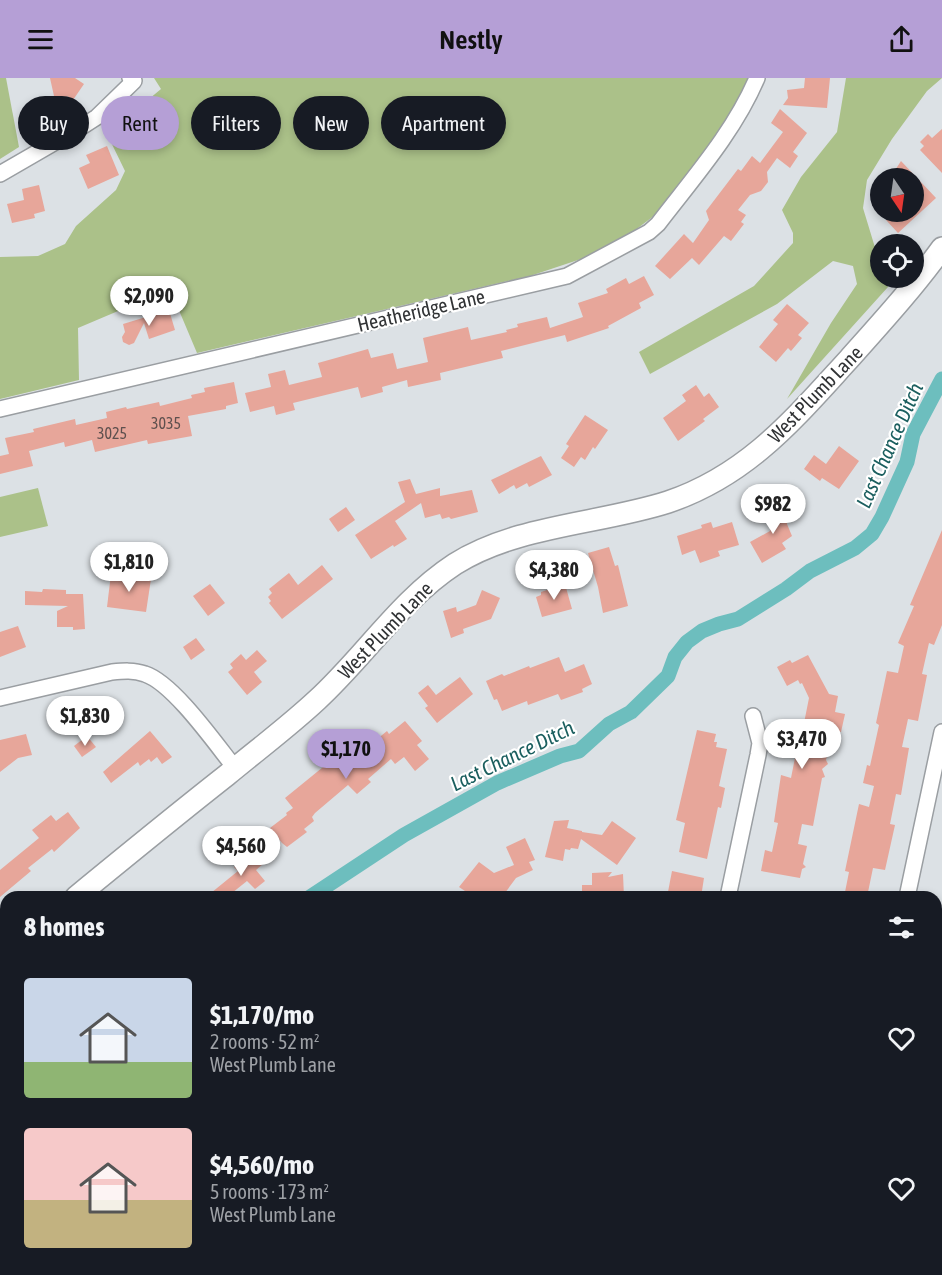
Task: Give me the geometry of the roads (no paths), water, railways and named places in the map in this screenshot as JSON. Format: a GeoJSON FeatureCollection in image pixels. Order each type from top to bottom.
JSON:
{"type":"FeatureCollection","features":[{"type":"Feature","properties":{"kind":"main road","name":"West Plumb Lane"},"geometry":{"type":"LineString","coordinates":[[83,891],[318,699],[412,598],[433,579],[457,563],[483,550],[527,536],[665,503],[737,469],[807,405],[914,286],[942,248]]}},
{"type":"Feature","properties":{"kind":"street","name":"Heatheridge Lane"},"geometry":{"type":"LineString","coordinates":[[0,409],[567,276],[649,232],[658,224],[735,122],[757,78]]}},
{"type":"Feature","properties":{"kind":"street"},"geometry":{"type":"LineString","coordinates":[[0,174],[97,117],[132,80]]}},
{"type":"Feature","properties":{"kind":"street"},"geometry":{"type":"LineString","coordinates":[[0,698],[112,672],[129,671],[145,674],[170,689],[235,768]]}},
{"type":"Feature","properties":{"kind":"street"},"geometry":{"type":"LineString","coordinates":[[729,891],[758,755],[758,730],[753,716]]}},
{"type":"Feature","properties":{"kind":"street"},"geometry":{"type":"LineString","coordinates":[[908,891],[942,732]]}},
{"type":"Feature","properties":{"kind":"waterway","name":"Last Chance Ditch"},"geometry":{"type":"LineString","coordinates":[[319,891],[404,835],[497,783],[560,756],[579,751],[609,724],[631,712],[668,676],[675,657],[687,642],[702,631],[738,619],[810,571],[855,548],[872,534],[882,517],[907,462],[913,434],[942,379]]}}]}
